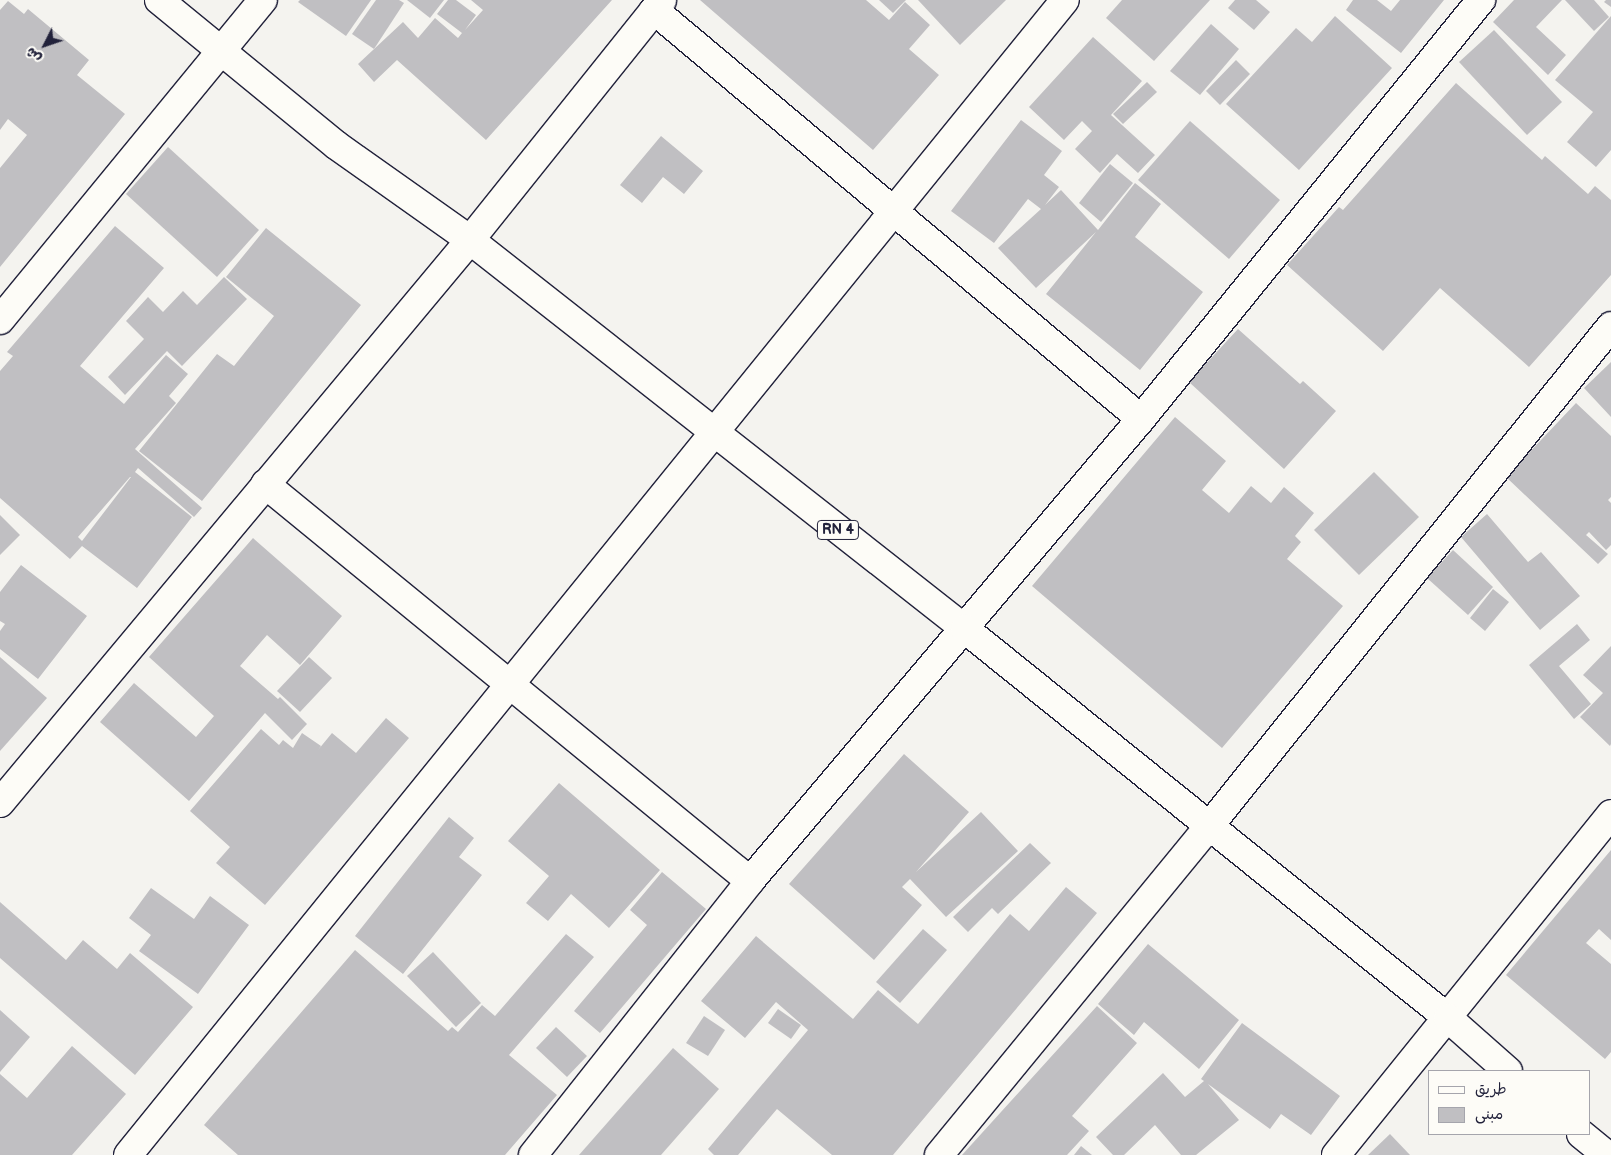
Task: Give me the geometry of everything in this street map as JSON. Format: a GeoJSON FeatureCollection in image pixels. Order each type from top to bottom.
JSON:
{"type":"FeatureCollection","features":[{"type":"Feature","properties":{"kind":"street","name":"RN 4"},"geometry":{"type":"LineString","coordinates":[[159,0],[336,145],[470,240],[713,434],[965,629],[1448,1018],[1507,1070]]}},
{"type":"Feature","properties":{"kind":"street"},"geometry":{"type":"LineString","coordinates":[[0,320],[263,0]]}},
{"type":"Feature","properties":{"kind":"street"},"geometry":{"type":"LineString","coordinates":[[128,1155],[1065,0]]}},
{"type":"Feature","properties":{"kind":"street"},"geometry":{"type":"LineString","coordinates":[[533,1155],[750,881],[1141,419],[1481,0]]}},
{"type":"Feature","properties":{"kind":"street"},"geometry":{"type":"LineString","coordinates":[[0,804],[470,240],[658,5],[893,212],[1141,419]]}},
{"type":"Feature","properties":{"kind":"street"},"geometry":{"type":"LineString","coordinates":[[939,1155],[1210,825],[1611,326]]}},
{"type":"Feature","properties":{"kind":"street"},"geometry":{"type":"LineString","coordinates":[[265,484],[750,881]]}},
{"type":"Feature","properties":{"kind":"street"},"geometry":{"type":"LineString","coordinates":[[1336,1155],[1611,814]]}},
{"type":"Feature","properties":{"kind":"street"},"geometry":{"type":"LineString","coordinates":[[1582,1135],[1607,1155]]}},
{"type":"Feature","properties":{"kind":"building"},"geometry":{"type":"Polygon","coordinates":[[[300,0],[371,0],[346,36],[298,2],[300,0]]]}},
{"type":"Feature","properties":{"kind":"building"},"geometry":{"type":"Polygon","coordinates":[[[376,0],[399,0],[404,3],[374,49],[352,34],[376,0]]]}},
{"type":"Feature","properties":{"kind":"building"},"geometry":{"type":"Polygon","coordinates":[[[407,0],[444,0],[430,18],[407,0]]]}},
{"type":"Feature","properties":{"kind":"building"},"geometry":{"type":"Polygon","coordinates":[[[448,0],[456,0],[476,15],[465,30],[483,10],[471,0],[612,0],[486,140],[397,60],[374,82],[358,64],[403,22],[418,38],[435,18],[458,38],[462,33],[437,14],[448,0]]]}},
{"type":"Feature","properties":{"kind":"building"},"geometry":{"type":"Polygon","coordinates":[[[700,0],[866,0],[889,20],[905,2],[930,25],[909,49],[939,75],[873,150],[700,0]]]}},
{"type":"Feature","properties":{"kind":"building"},"geometry":{"type":"Polygon","coordinates":[[[879,0],[906,0],[893,13],[879,0]]]}},
{"type":"Feature","properties":{"kind":"building"},"geometry":{"type":"Polygon","coordinates":[[[918,0],[1006,0],[960,45],[918,0]]]}},
{"type":"Feature","properties":{"kind":"building"},"geometry":{"type":"Polygon","coordinates":[[[1122,0],[1210,0],[1154,61],[1106,18],[1122,0]]]}},
{"type":"Feature","properties":{"kind":"building"},"geometry":{"type":"Polygon","coordinates":[[[1235,0],[1256,0],[1270,12],[1254,30],[1228,8],[1235,0]]]}},
{"type":"Feature","properties":{"kind":"building"},"geometry":{"type":"Polygon","coordinates":[[[1353,0],[1377,0],[1391,11],[1400,0],[1444,0],[1401,53],[1346,10],[1353,0]]]}},
{"type":"Feature","properties":{"kind":"building"},"geometry":{"type":"Polygon","coordinates":[[[1514,0],[1562,0],[1536,27],[1566,55],[1548,75],[1493,22],[1514,0]]]}},
{"type":"Feature","properties":{"kind":"building"},"geometry":{"type":"Polygon","coordinates":[[[1565,0],[1594,0],[1609,17],[1594,31],[1565,0]]]}},
{"type":"Feature","properties":{"kind":"building"},"geometry":{"type":"Polygon","coordinates":[[[1611,0],[1611,7],[1604,2],[1611,0]]]}},
{"type":"Feature","properties":{"kind":"building"},"geometry":{"type":"Polygon","coordinates":[[[8,1],[24,14],[28,9],[89,60],[77,75],[125,114],[0,267],[0,168],[27,135],[8,119],[0,130],[0,10],[8,1]]]}},
{"type":"Feature","properties":{"kind":"building"},"geometry":{"type":"Polygon","coordinates":[[[1335,16],[1392,68],[1299,170],[1226,104],[1296,28],[1312,42],[1335,16]]]}},
{"type":"Feature","properties":{"kind":"building"},"geometry":{"type":"Polygon","coordinates":[[[1611,16],[1611,150],[1596,167],[1567,142],[1593,112],[1555,80],[1611,16]]]}},
{"type":"Feature","properties":{"kind":"building"},"geometry":{"type":"Polygon","coordinates":[[[1211,24],[1239,49],[1200,95],[1170,71],[1211,24]]]}},
{"type":"Feature","properties":{"kind":"building"},"geometry":{"type":"Polygon","coordinates":[[[1494,30],[1562,102],[1527,135],[1459,62],[1494,30]]]}},
{"type":"Feature","properties":{"kind":"building"},"geometry":{"type":"Polygon","coordinates":[[[1093,37],[1142,81],[1111,115],[1155,155],[1138,173],[1117,154],[1100,173],[1075,149],[1092,131],[1082,121],[1064,140],[1029,107],[1093,37]]]}},
{"type":"Feature","properties":{"kind":"building"},"geometry":{"type":"Polygon","coordinates":[[[1236,60],[1250,74],[1220,105],[1206,91],[1236,60]]]}},
{"type":"Feature","properties":{"kind":"building"},"geometry":{"type":"Polygon","coordinates":[[[1147,82],[1157,92],[1123,124],[1113,114],[1147,82]]]}},
{"type":"Feature","properties":{"kind":"building"},"geometry":{"type":"Polygon","coordinates":[[[1456,83],[1542,160],[1545,156],[1588,194],[1595,186],[1611,200],[1611,275],[1529,367],[1440,288],[1383,351],[1287,265],[1339,207],[1343,210],[1456,83]]]}},
{"type":"Feature","properties":{"kind":"building"},"geometry":{"type":"Polygon","coordinates":[[[1021,120],[1062,151],[1044,175],[1059,187],[1045,205],[1061,190],[1098,230],[1135,183],[1161,204],[1135,237],[1203,292],[1140,370],[1046,294],[1096,232],[1036,288],[998,248],[1041,209],[1028,199],[994,243],[951,211],[1021,120]]]}},
{"type":"Feature","properties":{"kind":"building"},"geometry":{"type":"Polygon","coordinates":[[[1190,121],[1280,200],[1229,259],[1138,180],[1190,121]]]}},
{"type":"Feature","properties":{"kind":"building"},"geometry":{"type":"Polygon","coordinates":[[[661,136],[703,171],[684,194],[663,177],[642,203],[620,185],[661,136]]]}},
{"type":"Feature","properties":{"kind":"building"},"geometry":{"type":"Polygon","coordinates":[[[168,147],[259,230],[217,277],[126,194],[168,147]]]}},
{"type":"Feature","properties":{"kind":"building"},"geometry":{"type":"Polygon","coordinates":[[[1110,164],[1133,183],[1101,222],[1079,203],[1110,164]]]}},
{"type":"Feature","properties":{"kind":"building"},"geometry":{"type":"Polygon","coordinates":[[[115,226],[164,268],[80,366],[124,404],[166,355],[188,374],[169,396],[176,403],[135,449],[202,508],[194,517],[138,468],[135,472],[192,517],[137,588],[82,546],[70,559],[0,498],[0,371],[13,356],[7,352],[115,226]],[[131,477],[78,537],[82,541],[131,477]]]}},
{"type":"Feature","properties":{"kind":"building"},"geometry":{"type":"Polygon","coordinates":[[[266,228],[361,305],[202,501],[139,451],[217,354],[234,366],[274,316],[226,277],[266,228]]]}},
{"type":"Feature","properties":{"kind":"building"},"geometry":{"type":"Polygon","coordinates":[[[224,277],[247,299],[182,366],[167,351],[125,395],[108,377],[144,339],[126,321],[148,297],[163,312],[183,291],[197,305],[224,277]]]}},
{"type":"Feature","properties":{"kind":"building"},"geometry":{"type":"Polygon","coordinates":[[[1238,329],[1300,384],[1303,381],[1336,411],[1284,469],[1189,382],[1238,329]]]}},
{"type":"Feature","properties":{"kind":"building"},"geometry":{"type":"Polygon","coordinates":[[[1611,362],[1611,417],[1584,388],[1611,362]]]}},
{"type":"Feature","properties":{"kind":"building"},"geometry":{"type":"Polygon","coordinates":[[[1576,403],[1611,436],[1611,497],[1608,500],[1611,503],[1611,545],[1606,550],[1589,532],[1586,535],[1608,554],[1598,564],[1506,477],[1576,403]]]}},
{"type":"Feature","properties":{"kind":"building"},"geometry":{"type":"Polygon","coordinates":[[[1175,417],[1226,461],[1202,490],[1229,513],[1251,486],[1271,503],[1284,487],[1314,513],[1295,536],[1301,542],[1287,559],[1343,606],[1222,748],[1032,586],[1175,417]]]}},
{"type":"Feature","properties":{"kind":"building"},"geometry":{"type":"Polygon","coordinates":[[[1374,472],[1419,517],[1359,575],[1314,530],[1374,472]]]}},
{"type":"Feature","properties":{"kind":"building"},"geometry":{"type":"Polygon","coordinates":[[[1487,514],[1528,562],[1541,552],[1580,596],[1540,630],[1461,537],[1487,514]]]}},
{"type":"Feature","properties":{"kind":"building"},"geometry":{"type":"Polygon","coordinates":[[[0,515],[20,535],[0,555],[0,515]]]}},
{"type":"Feature","properties":{"kind":"building"},"geometry":{"type":"Polygon","coordinates":[[[253,538],[342,616],[300,665],[267,635],[240,666],[278,699],[280,697],[307,724],[292,740],[265,713],[189,801],[100,722],[134,683],[196,737],[214,716],[149,657],[253,538]]]}},
{"type":"Feature","properties":{"kind":"building"},"geometry":{"type":"Polygon","coordinates":[[[1453,550],[1493,587],[1468,615],[1427,578],[1453,550]]]}},
{"type":"Feature","properties":{"kind":"building"},"geometry":{"type":"Polygon","coordinates":[[[21,565],[87,616],[38,679],[0,649],[0,631],[5,624],[0,621],[0,592],[21,565]]]}},
{"type":"Feature","properties":{"kind":"building"},"geometry":{"type":"Polygon","coordinates":[[[1493,589],[1509,602],[1485,631],[1470,618],[1493,589]]]}},
{"type":"Feature","properties":{"kind":"building"},"geometry":{"type":"Polygon","coordinates":[[[1577,624],[1590,640],[1559,666],[1591,704],[1574,719],[1529,665],[1577,624]]]}},
{"type":"Feature","properties":{"kind":"building"},"geometry":{"type":"Polygon","coordinates":[[[1611,646],[1610,746],[1580,717],[1603,693],[1583,675],[1611,646]]]}},
{"type":"Feature","properties":{"kind":"building"},"geometry":{"type":"Polygon","coordinates":[[[0,657],[47,698],[0,751],[0,657]]]}},
{"type":"Feature","properties":{"kind":"building"},"geometry":{"type":"Polygon","coordinates":[[[309,657],[332,678],[300,712],[277,691],[309,657]]]}},
{"type":"Feature","properties":{"kind":"building"},"geometry":{"type":"Polygon","coordinates":[[[386,718],[409,738],[265,905],[216,863],[230,847],[190,811],[261,729],[279,745],[283,740],[293,748],[302,733],[321,746],[318,750],[332,733],[356,753],[386,718]]]}},
{"type":"Feature","properties":{"kind":"building"},"geometry":{"type":"Polygon","coordinates":[[[904,754],[969,812],[916,872],[981,812],[1018,851],[946,917],[910,879],[902,887],[922,905],[874,960],[789,884],[904,754]]]}},
{"type":"Feature","properties":{"kind":"building"},"geometry":{"type":"Polygon","coordinates":[[[559,783],[660,870],[609,928],[571,894],[548,921],[526,903],[549,876],[508,841],[559,783]]]}},
{"type":"Feature","properties":{"kind":"building"},"geometry":{"type":"Polygon","coordinates":[[[449,817],[474,838],[459,857],[482,875],[403,974],[355,936],[449,817]]]}},
{"type":"Feature","properties":{"kind":"building"},"geometry":{"type":"Polygon","coordinates":[[[1030,843],[1051,863],[998,914],[992,908],[968,932],[953,917],[1030,843]]]}},
{"type":"Feature","properties":{"kind":"building"},"geometry":{"type":"Polygon","coordinates":[[[1611,850],[1611,940],[1599,929],[1586,943],[1611,964],[1611,1052],[1605,1059],[1506,975],[1611,850]]]}},
{"type":"Feature","properties":{"kind":"building"},"geometry":{"type":"Polygon","coordinates":[[[662,872],[706,909],[600,1033],[574,1011],[647,925],[630,910],[662,872]]]}},
{"type":"Feature","properties":{"kind":"building"},"geometry":{"type":"Polygon","coordinates":[[[1066,887],[1097,913],[893,1155],[832,1155],[777,1109],[738,1155],[714,1155],[708,1149],[808,1030],[776,1002],[745,1038],[701,1001],[756,936],[853,1019],[878,990],[918,1024],[1010,914],[1029,931],[1066,887]]]}},
{"type":"Feature","properties":{"kind":"building"},"geometry":{"type":"Polygon","coordinates":[[[151,888],[194,919],[210,896],[249,925],[198,994],[139,951],[151,935],[129,918],[151,888]]]}},
{"type":"Feature","properties":{"kind":"building"},"geometry":{"type":"Polygon","coordinates":[[[0,902],[66,960],[83,940],[117,969],[130,953],[193,1007],[135,1075],[0,958],[0,902]]]}},
{"type":"Feature","properties":{"kind":"building"},"geometry":{"type":"Polygon","coordinates":[[[923,929],[947,950],[900,1003],[876,982],[923,929]]]}},
{"type":"Feature","properties":{"kind":"building"},"geometry":{"type":"Polygon","coordinates":[[[566,934],[594,957],[509,1055],[557,1095],[505,1155],[238,1155],[204,1125],[355,950],[448,1031],[452,1027],[458,1032],[482,1005],[495,1016],[566,934]]]}},
{"type":"Feature","properties":{"kind":"building"},"geometry":{"type":"Polygon","coordinates":[[[1148,944],[1239,1020],[1199,1069],[1144,1022],[1134,1035],[1098,1004],[1148,944]]]}},
{"type":"Feature","properties":{"kind":"building"},"geometry":{"type":"Polygon","coordinates":[[[433,952],[481,1003],[456,1027],[407,976],[433,952]]]}},
{"type":"Feature","properties":{"kind":"building"},"geometry":{"type":"Polygon","coordinates":[[[1097,1006],[1137,1043],[1072,1116],[1089,1131],[1067,1155],[962,1155],[1097,1006]]]}},
{"type":"Feature","properties":{"kind":"building"},"geometry":{"type":"Polygon","coordinates":[[[778,1009],[801,1025],[791,1039],[768,1023],[778,1009]]]}},
{"type":"Feature","properties":{"kind":"building"},"geometry":{"type":"Polygon","coordinates":[[[0,1010],[30,1037],[0,1072],[0,1010]]]}},
{"type":"Feature","properties":{"kind":"building"},"geometry":{"type":"Polygon","coordinates":[[[704,1016],[725,1030],[708,1056],[686,1043],[704,1016]]]}},
{"type":"Feature","properties":{"kind":"building"},"geometry":{"type":"Polygon","coordinates":[[[1242,1023],[1340,1096],[1311,1135],[1281,1114],[1270,1129],[1208,1084],[1239,1120],[1196,1155],[1181,1155],[1155,1125],[1124,1155],[1113,1155],[1096,1137],[1163,1073],[1185,1097],[1204,1081],[1201,1079],[1242,1023]]]}},
{"type":"Feature","properties":{"kind":"building"},"geometry":{"type":"Polygon","coordinates":[[[556,1027],[587,1056],[567,1077],[536,1048],[556,1027]]]}},
{"type":"Feature","properties":{"kind":"building"},"geometry":{"type":"Polygon","coordinates":[[[72,1046],[126,1094],[72,1155],[0,1155],[0,1074],[27,1098],[72,1046]]]}},
{"type":"Feature","properties":{"kind":"building"},"geometry":{"type":"Polygon","coordinates":[[[673,1048],[719,1089],[661,1155],[579,1155],[673,1048]]]}},
{"type":"Feature","properties":{"kind":"building"},"geometry":{"type":"Polygon","coordinates":[[[1390,1134],[1410,1155],[1368,1155],[1390,1134]]]}},
{"type":"Feature","properties":{"kind":"building"},"geometry":{"type":"Polygon","coordinates":[[[1081,1146],[1092,1155],[1074,1155],[1081,1146]]]}}]}
